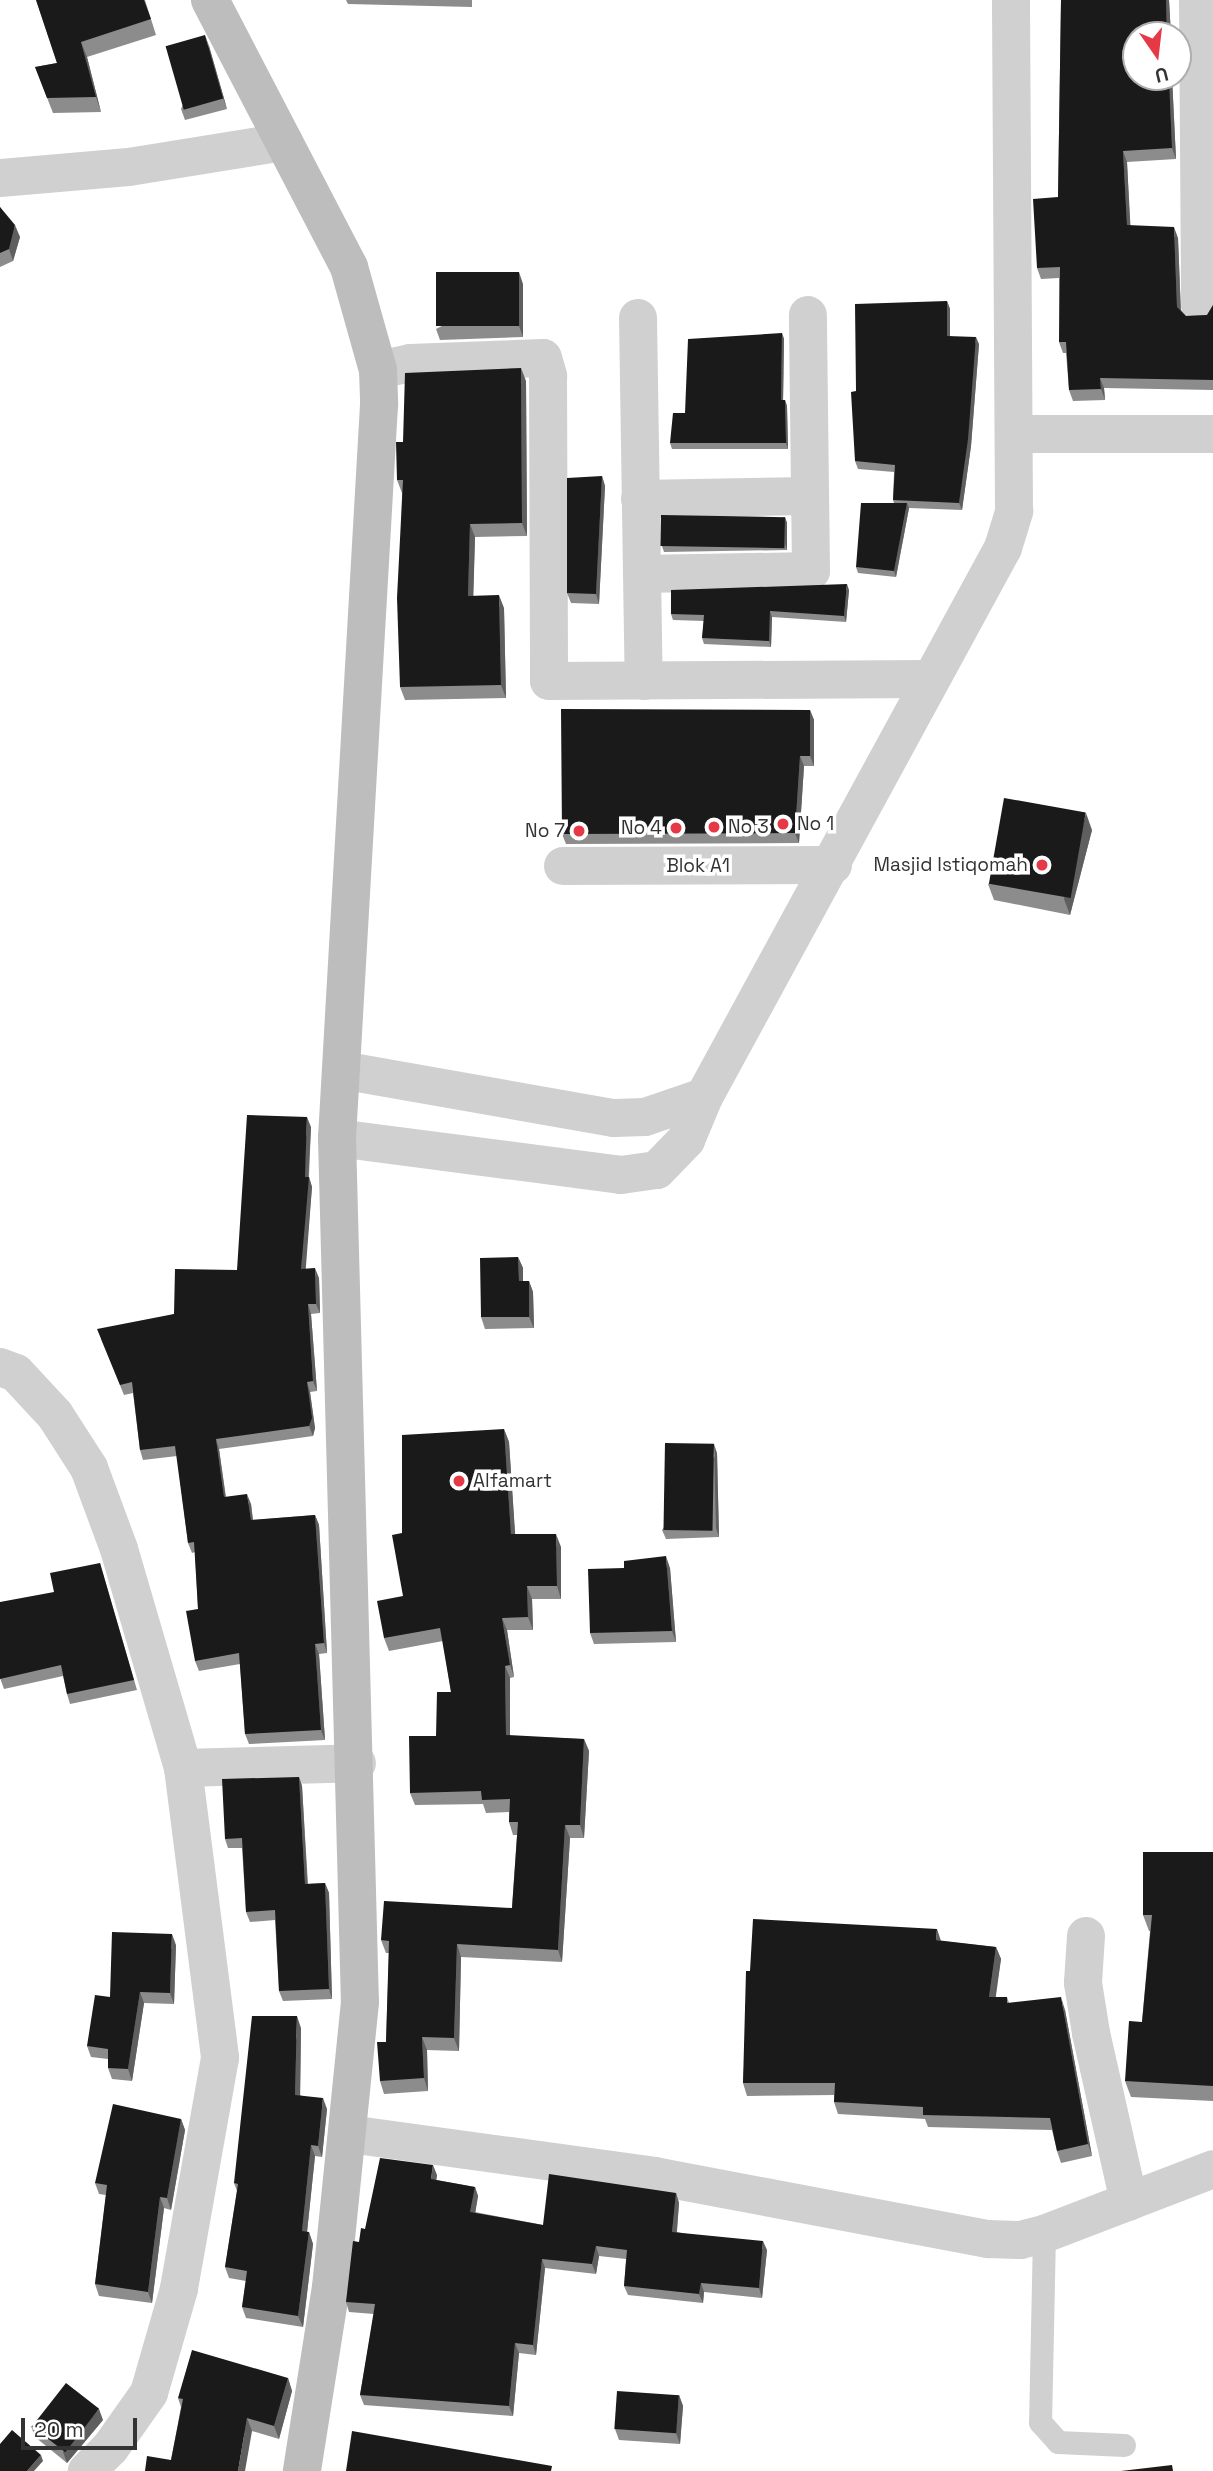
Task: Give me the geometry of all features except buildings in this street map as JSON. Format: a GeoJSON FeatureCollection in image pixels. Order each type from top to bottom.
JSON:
{"type":"FeatureCollection","features":[{"type":"Feature","properties":{"kind":"street"},"geometry":{"type":"LineString","coordinates":[[209,0],[349,267],[378,370],[337,1138],[356,1763],[360,2002],[349,2134],[302,2471]]}},
{"type":"Feature","properties":{"kind":"street"},"geometry":{"type":"LineString","coordinates":[[337,1138],[577,1170],[641,1174],[657,1170],[676,1153],[832,865],[928,679],[1003,548],[1014,511],[1012,0]]}},
{"type":"Feature","properties":{"kind":"street"},"geometry":{"type":"LineString","coordinates":[[1198,0],[1205,82],[1206,261],[1200,307]]}},
{"type":"Feature","properties":{"kind":"street"},"geometry":{"type":"LineString","coordinates":[[0,178],[129,167],[284,142]]}},
{"type":"Feature","properties":{"kind":"street"},"geometry":{"type":"LineString","coordinates":[[642,574],[811,570],[808,315]]}},
{"type":"Feature","properties":{"kind":"street"},"geometry":{"type":"LineString","coordinates":[[638,317],[644,681]]}},
{"type":"Feature","properties":{"kind":"street"},"geometry":{"type":"LineString","coordinates":[[378,370],[410,363],[543,358],[548,376],[549,681],[928,679]]}},
{"type":"Feature","properties":{"kind":"street"},"geometry":{"type":"LineString","coordinates":[[1014,434],[1213,434]]}},
{"type":"Feature","properties":{"kind":"street"},"geometry":{"type":"LineString","coordinates":[[640,499],[810,496]]}},
{"type":"Feature","properties":{"kind":"street","name":"Blok A1"},"geometry":{"type":"LineString","coordinates":[[563,866],[832,865]]}},
{"type":"Feature","properties":{"kind":"street"},"geometry":{"type":"LineString","coordinates":[[341,1070],[614,1118],[645,1117],[704,1097]]}},
{"type":"Feature","properties":{"kind":"street"},"geometry":{"type":"LineString","coordinates":[[0,1367],[16,1373],[55,1415],[89,1468],[119,1549],[183,1768],[220,2058],[179,2289],[149,2393],[110,2448],[87,2471]]}},
{"type":"Feature","properties":{"kind":"street"},"geometry":{"type":"LineString","coordinates":[[183,1768],[356,1763]]}},
{"type":"Feature","properties":{"kind":"street"},"geometry":{"type":"LineString","coordinates":[[1086,1936],[1083,1983],[1091,2032],[1129,2202]]}},
{"type":"Feature","properties":{"kind":"street"},"geometry":{"type":"LineString","coordinates":[[349,2134],[654,2176],[988,2239],[1020,2240],[1044,2234],[1213,2169]]}},
{"type":"Feature","properties":{"kind":"lane"},"geometry":{"type":"LineString","coordinates":[[1044,2234],[1040,2422],[1058,2442],[1124,2445]]}},
{"type":"Feature","properties":{"kind":"place","name":"No 1"},"geometry":{"type":"Point","coordinates":[783,824]}},
{"type":"Feature","properties":{"kind":"place","name":"No 3"},"geometry":{"type":"Point","coordinates":[714,827]}},
{"type":"Feature","properties":{"kind":"place","name":"No 4"},"geometry":{"type":"Point","coordinates":[676,828]}},
{"type":"Feature","properties":{"kind":"place","name":"No 7"},"geometry":{"type":"Point","coordinates":[579,831]}},
{"type":"Feature","properties":{"kind":"place","name":"Masjid Istiqomah"},"geometry":{"type":"Point","coordinates":[1042,865]}},
{"type":"Feature","properties":{"kind":"place","name":"Alfamart"},"geometry":{"type":"Point","coordinates":[459,1481]}}]}
